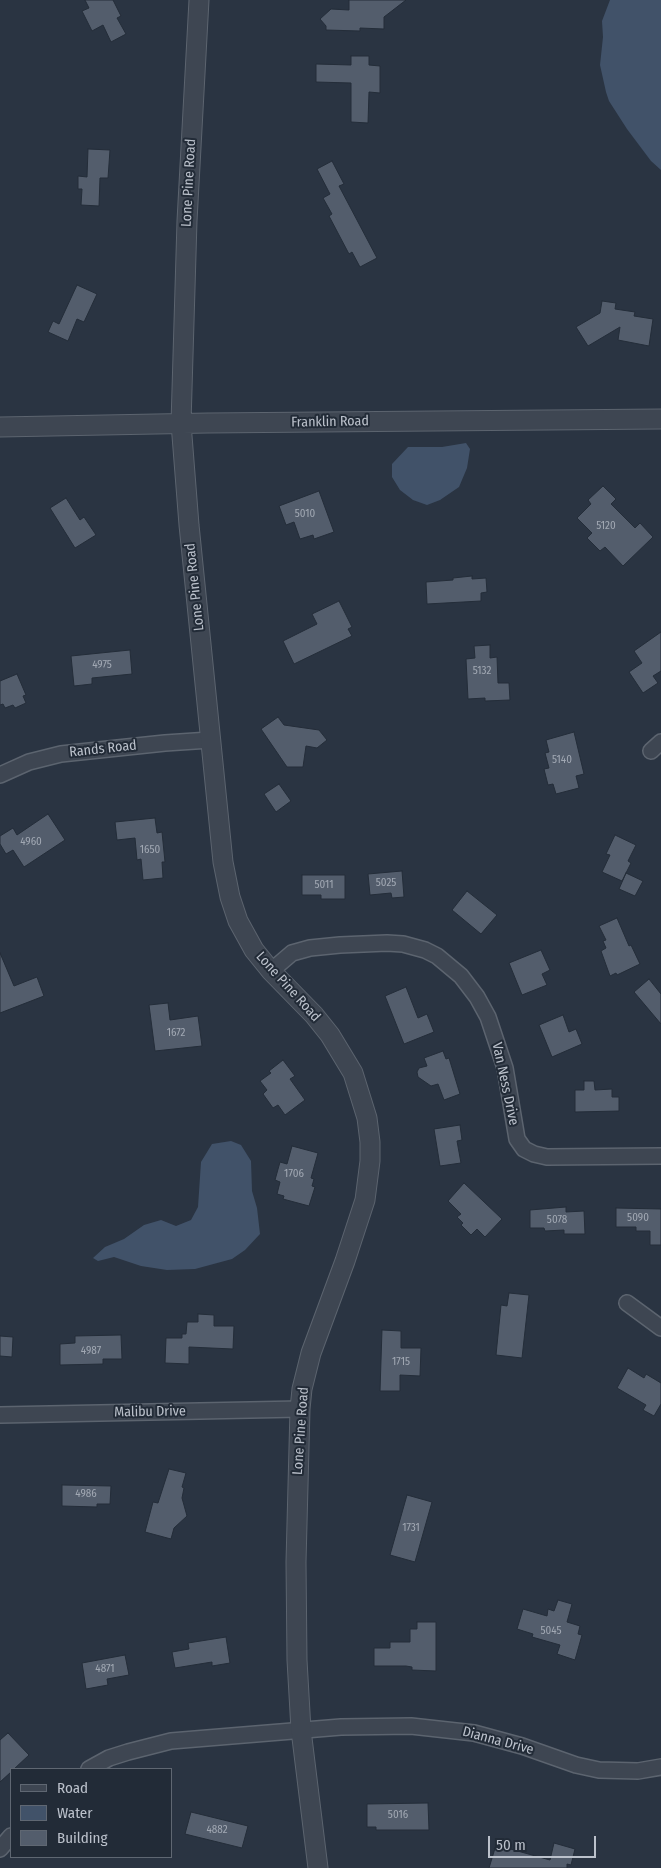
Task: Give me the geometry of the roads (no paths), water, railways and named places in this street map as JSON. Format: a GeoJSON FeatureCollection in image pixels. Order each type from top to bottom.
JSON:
{"type":"FeatureCollection","features":[{"type":"Feature","properties":{"kind":"street","name":"Lone Pine Road"},"geometry":{"type":"LineString","coordinates":[[198,0],[187,230],[181,423],[189,525],[223,862],[230,897],[238,921],[254,950],[330,1035],[352,1073],[361,1095],[370,1142],[370,1161],[365,1200],[346,1261],[311,1353],[302,1389],[300,1409],[296,1572],[297,1660],[301,1730],[318,1868]]}},
{"type":"Feature","properties":{"kind":"street","name":"Franklin Road"},"geometry":{"type":"LineString","coordinates":[[0,427],[181,423],[661,419]]}},
{"type":"Feature","properties":{"kind":"street","name":"Rands Road"},"geometry":{"type":"LineString","coordinates":[[0,775],[29,762],[61,754],[210,740]]}},
{"type":"Feature","properties":{"kind":"street","name":"Van Ness Drive"},"geometry":{"type":"LineString","coordinates":[[271,971],[292,954],[310,948],[387,943],[403,944],[425,950],[444,961],[462,976],[488,1017],[505,1068],[517,1139],[524,1149],[547,1157],[661,1156]]}},
{"type":"Feature","properties":{"kind":"street"},"geometry":{"type":"LineString","coordinates":[[627,1303],[661,1328]]}},
{"type":"Feature","properties":{"kind":"street","name":"Malibu Drive"},"geometry":{"type":"LineString","coordinates":[[0,1415],[300,1409]]}},
{"type":"Feature","properties":{"kind":"street","name":"Dianna Drive"},"geometry":{"type":"LineString","coordinates":[[301,1730],[401,1726],[457,1730],[489,1736],[576,1765],[599,1770],[638,1771],[661,1767]]}},
{"type":"Feature","properties":{"kind":"street"},"geometry":{"type":"LineString","coordinates":[[91,1768],[109,1758],[172,1741],[301,1730]]}},
{"type":"Feature","properties":{"kind":"street"},"geometry":{"type":"LineString","coordinates":[[0,1850],[10,1837]]}},
{"type":"Feature","properties":{"kind":"water"},"geometry":{"type":"Polygon","coordinates":[[[610,0],[661,0],[661,170],[651,161],[627,129],[609,101],[606,92],[600,65],[603,37],[602,21],[610,0]]]}},
{"type":"Feature","properties":{"kind":"water"},"geometry":{"type":"Polygon","coordinates":[[[466,443],[470,449],[467,468],[459,487],[440,500],[427,505],[413,500],[400,490],[392,477],[392,464],[408,447],[442,447],[466,443]]]}},
{"type":"Feature","properties":{"kind":"water"},"geometry":{"type":"Polygon","coordinates":[[[231,1141],[241,1145],[251,1161],[252,1191],[257,1208],[260,1234],[245,1250],[232,1259],[195,1269],[167,1270],[141,1266],[114,1257],[98,1261],[93,1258],[105,1247],[124,1239],[144,1225],[161,1220],[176,1226],[191,1220],[198,1207],[201,1162],[212,1144],[231,1141]]]}}]}
